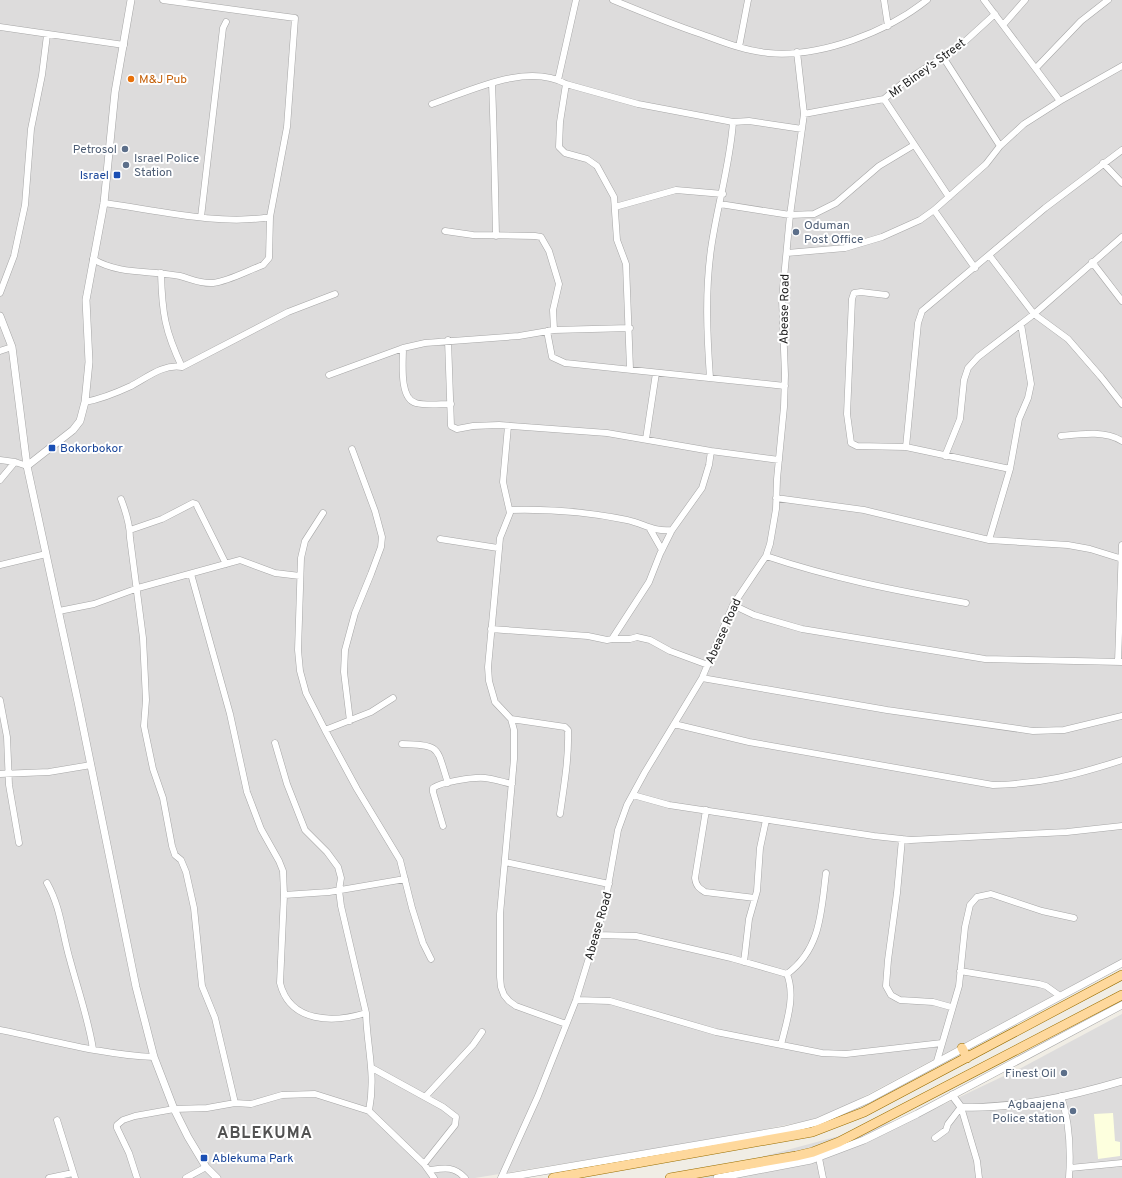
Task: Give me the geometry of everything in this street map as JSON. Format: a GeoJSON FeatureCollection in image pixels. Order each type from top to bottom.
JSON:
{"type":"FeatureCollection","features":[{"type":"Feature","properties":{"kind":"main road"},"geometry":{"type":"LineString","coordinates":[[553,1178],[812,1132],[864,1112],[1122,974]]}},
{"type":"Feature","properties":{"kind":"main road"},"geometry":{"type":"LineString","coordinates":[[670,1178],[763,1165],[813,1152],[839,1142],[1033,1043],[1122,995]]}},
{"type":"Feature","properties":{"kind":"main road"},"geometry":{"type":"LineString","coordinates":[[1025,1027],[1027,1036],[1033,1043]]}},
{"type":"Feature","properties":{"kind":"main road"},"geometry":{"type":"LineString","coordinates":[[962,1048],[967,1058]]}},
{"type":"Feature","properties":{"kind":"street"},"geometry":{"type":"LineString","coordinates":[[27,466],[73,430],[80,421],[85,402],[89,340],[86,307],[93,259],[104,203],[115,92],[131,0]]}},
{"type":"Feature","properties":{"kind":"street"},"geometry":{"type":"LineString","coordinates":[[93,259],[110,267],[161,273],[202,283],[214,283],[263,265],[269,258],[270,217],[287,127],[295,18],[163,0]]}},
{"type":"Feature","properties":{"kind":"street"},"geometry":{"type":"LineString","coordinates":[[558,80],[576,0]]}},
{"type":"Feature","properties":{"kind":"street"},"geometry":{"type":"LineString","coordinates":[[613,0],[682,28],[739,47],[769,53],[797,52],[843,43],[888,26],[927,0]]}},
{"type":"Feature","properties":{"kind":"street"},"geometry":{"type":"LineString","coordinates":[[739,47],[748,0]]}},
{"type":"Feature","properties":{"kind":"street"},"geometry":{"type":"LineString","coordinates":[[884,0],[888,26]]}},
{"type":"Feature","properties":{"kind":"street"},"geometry":{"type":"LineString","coordinates":[[984,0],[1060,101]]}},
{"type":"Feature","properties":{"kind":"street"},"geometry":{"type":"LineString","coordinates":[[1003,25],[1025,0]]}},
{"type":"Feature","properties":{"kind":"street"},"geometry":{"type":"LineString","coordinates":[[1036,68],[1080,21],[1108,0]]}},
{"type":"Feature","properties":{"kind":"street","name":"Mr Biney’s Street"},"geometry":{"type":"LineString","coordinates":[[804,114],[884,99],[904,82],[961,45],[994,14]]}},
{"type":"Feature","properties":{"kind":"street"},"geometry":{"type":"LineString","coordinates":[[200,217],[223,28],[226,22]]}},
{"type":"Feature","properties":{"kind":"street"},"geometry":{"type":"LineString","coordinates":[[0,27],[124,45]]}},
{"type":"Feature","properties":{"kind":"street"},"geometry":{"type":"LineString","coordinates":[[0,293],[14,256],[25,205],[31,129],[42,75],[47,35]]}},
{"type":"Feature","properties":{"kind":"street","name":"Abease Road"},"geometry":{"type":"LineString","coordinates":[[501,1178],[538,1096],[576,1000],[610,884],[618,830],[627,805],[702,678],[733,605],[766,556],[773,528],[785,386],[782,315],[790,215],[804,114],[797,52]]}},
{"type":"Feature","properties":{"kind":"street"},"geometry":{"type":"LineString","coordinates":[[943,57],[1000,146]]}},
{"type":"Feature","properties":{"kind":"street"},"geometry":{"type":"LineString","coordinates":[[787,253],[838,249],[856,245],[882,237],[912,224],[934,210],[949,197],[986,164],[1000,146],[1030,120],[1122,66]]}},
{"type":"Feature","properties":{"kind":"street"},"geometry":{"type":"LineString","coordinates":[[432,104],[492,83],[528,75],[558,80],[566,84],[638,104],[733,122],[749,121],[802,129]]}},
{"type":"Feature","properties":{"kind":"street"},"geometry":{"type":"LineString","coordinates":[[492,83],[495,130],[493,165],[496,194],[496,236]]}},
{"type":"Feature","properties":{"kind":"street"},"geometry":{"type":"LineString","coordinates":[[566,84],[561,116],[560,147],[565,152],[586,159],[597,166],[611,191],[615,208],[617,240],[626,264],[630,328],[630,369]]}},
{"type":"Feature","properties":{"kind":"street"},"geometry":{"type":"LineString","coordinates":[[884,99],[949,197]]}},
{"type":"Feature","properties":{"kind":"street"},"geometry":{"type":"LineString","coordinates":[[710,378],[707,296],[712,247],[731,149],[733,122]]}},
{"type":"Feature","properties":{"kind":"street"},"geometry":{"type":"LineString","coordinates":[[720,204],[790,215],[808,215],[827,209],[850,192],[879,166],[914,145]]}},
{"type":"Feature","properties":{"kind":"street"},"geometry":{"type":"LineString","coordinates":[[906,447],[920,316],[922,312],[1045,208],[1122,150]]}},
{"type":"Feature","properties":{"kind":"street"},"geometry":{"type":"LineString","coordinates":[[1103,163],[1122,183]]}},
{"type":"Feature","properties":{"kind":"street"},"geometry":{"type":"LineString","coordinates":[[615,208],[676,190],[723,194]]}},
{"type":"Feature","properties":{"kind":"street"},"geometry":{"type":"LineString","coordinates":[[104,203],[200,217],[243,220],[270,217]]}},
{"type":"Feature","properties":{"kind":"street"},"geometry":{"type":"LineString","coordinates":[[934,210],[975,268]]}},
{"type":"Feature","properties":{"kind":"street"},"geometry":{"type":"LineString","coordinates":[[445,231],[473,235],[541,237],[545,243],[558,284],[553,310],[554,330]]}},
{"type":"Feature","properties":{"kind":"street"},"geometry":{"type":"LineString","coordinates":[[945,456],[960,419],[964,380],[968,368],[978,357],[1034,314],[1122,237]]}},
{"type":"Feature","properties":{"kind":"street"},"geometry":{"type":"LineString","coordinates":[[989,255],[1034,314],[1068,339],[1122,404]]}},
{"type":"Feature","properties":{"kind":"street"},"geometry":{"type":"LineString","coordinates":[[1092,262],[1122,301]]}},
{"type":"Feature","properties":{"kind":"street"},"geometry":{"type":"LineString","coordinates":[[161,273],[162,302],[169,341],[182,367]]}},
{"type":"Feature","properties":{"kind":"street"},"geometry":{"type":"LineString","coordinates":[[886,295],[861,292],[854,294],[852,299],[847,414],[848,434],[851,443],[857,446],[906,447],[1010,469]]}},
{"type":"Feature","properties":{"kind":"street"},"geometry":{"type":"LineString","coordinates":[[85,402],[108,396],[159,370],[175,366],[182,367],[288,312],[335,294]]}},
{"type":"Feature","properties":{"kind":"street"},"geometry":{"type":"LineString","coordinates":[[0,316],[12,347],[27,466],[59,611],[136,988],[154,1057],[174,1109],[188,1137],[210,1173],[217,1178]]}},
{"type":"Feature","properties":{"kind":"street"},"geometry":{"type":"LineString","coordinates":[[989,540],[1010,469],[1019,419],[1028,398],[1031,384],[1021,324]]}},
{"type":"Feature","properties":{"kind":"street"},"geometry":{"type":"LineString","coordinates":[[329,375],[402,348],[425,342],[519,336],[554,330],[630,328]]}},
{"type":"Feature","properties":{"kind":"street"},"geometry":{"type":"LineString","coordinates":[[546,331],[552,357],[557,361],[597,368],[630,369],[785,386]]}},
{"type":"Feature","properties":{"kind":"street"},"geometry":{"type":"LineString","coordinates":[[448,340],[451,426],[456,429],[473,426],[508,426],[607,433],[711,451],[779,460]]}},
{"type":"Feature","properties":{"kind":"street"},"geometry":{"type":"LineString","coordinates":[[0,351],[12,347]]}},
{"type":"Feature","properties":{"kind":"street"},"geometry":{"type":"LineString","coordinates":[[402,348],[404,389],[406,396],[410,401],[416,404],[451,404]]}},
{"type":"Feature","properties":{"kind":"street"},"geometry":{"type":"LineString","coordinates":[[646,439],[656,373]]}},
{"type":"Feature","properties":{"kind":"street"},"geometry":{"type":"LineString","coordinates":[[508,426],[503,482],[510,510],[508,521],[500,538],[498,548],[489,647],[489,684],[495,702],[511,719],[514,730],[515,746],[500,914],[501,987],[509,1001],[516,1006],[566,1024]]}},
{"type":"Feature","properties":{"kind":"street"},"geometry":{"type":"LineString","coordinates":[[1061,436],[1085,434],[1116,437],[1122,441]]}},
{"type":"Feature","properties":{"kind":"street"},"geometry":{"type":"LineString","coordinates":[[350,721],[344,672],[345,650],[355,613],[381,547],[382,537],[379,523],[352,449]]}},
{"type":"Feature","properties":{"kind":"street"},"geometry":{"type":"LineString","coordinates":[[612,639],[649,582],[672,530],[702,488],[709,465],[711,451]]}},
{"type":"Feature","properties":{"kind":"street"},"geometry":{"type":"LineString","coordinates":[[0,460],[16,462],[27,466]]}},
{"type":"Feature","properties":{"kind":"street"},"geometry":{"type":"LineString","coordinates":[[0,480],[16,462]]}},
{"type":"Feature","properties":{"kind":"street"},"geometry":{"type":"LineString","coordinates":[[776,498],[864,510],[989,540],[1068,545],[1090,548],[1122,560]]}},
{"type":"Feature","properties":{"kind":"street"},"geometry":{"type":"LineString","coordinates":[[121,499],[130,530],[138,588],[145,659],[146,700],[144,726],[172,846],[175,855],[181,860],[186,872],[194,908],[202,986],[215,1018],[235,1103]]}},
{"type":"Feature","properties":{"kind":"street"},"geometry":{"type":"LineString","coordinates":[[130,530],[158,521],[193,503],[196,504],[226,564]]}},
{"type":"Feature","properties":{"kind":"street"},"geometry":{"type":"LineString","coordinates":[[510,510],[547,510],[628,520],[657,531],[672,530]]}},
{"type":"Feature","properties":{"kind":"street"},"geometry":{"type":"LineString","coordinates":[[323,513],[315,523],[303,546],[300,576],[298,650],[300,671],[306,692],[325,730],[357,789],[400,860],[417,923],[431,959]]}},
{"type":"Feature","properties":{"kind":"street"},"geometry":{"type":"LineString","coordinates":[[650,528],[662,550]]}},
{"type":"Feature","properties":{"kind":"street"},"geometry":{"type":"LineString","coordinates":[[440,539],[498,548]]}},
{"type":"Feature","properties":{"kind":"street"},"geometry":{"type":"LineString","coordinates":[[733,605],[754,615],[802,629],[985,660],[1120,662],[1122,545]]}},
{"type":"Feature","properties":{"kind":"street"},"geometry":{"type":"LineString","coordinates":[[0,565],[46,554]]}},
{"type":"Feature","properties":{"kind":"street"},"geometry":{"type":"LineString","coordinates":[[766,556],[806,570],[878,587],[966,603]]}},
{"type":"Feature","properties":{"kind":"street"},"geometry":{"type":"LineString","coordinates":[[59,611],[94,604],[138,588],[240,560],[275,573],[300,576]]}},
{"type":"Feature","properties":{"kind":"street"},"geometry":{"type":"LineString","coordinates":[[191,574],[230,714],[247,792],[261,829],[279,860],[284,880],[280,983],[286,999],[305,1015],[320,1017],[353,1017],[366,1013]]}},
{"type":"Feature","properties":{"kind":"street"},"geometry":{"type":"LineString","coordinates":[[491,629],[588,636],[607,640],[630,639],[637,637],[650,640],[670,651],[708,665]]}},
{"type":"Feature","properties":{"kind":"street"},"geometry":{"type":"LineString","coordinates":[[702,678],[887,710],[1033,730],[1064,730],[1122,716]]}},
{"type":"Feature","properties":{"kind":"street"},"geometry":{"type":"LineString","coordinates":[[325,730],[371,712],[393,698]]}},
{"type":"Feature","properties":{"kind":"street"},"geometry":{"type":"LineString","coordinates":[[0,700],[7,737],[11,800],[19,843]]}},
{"type":"Feature","properties":{"kind":"street"},"geometry":{"type":"LineString","coordinates":[[511,719],[565,727],[568,730],[568,762],[560,814]]}},
{"type":"Feature","properties":{"kind":"street"},"geometry":{"type":"LineString","coordinates":[[674,724],[749,742],[993,785],[1031,783],[1057,779],[1122,760]]}},
{"type":"Feature","properties":{"kind":"street"},"geometry":{"type":"LineString","coordinates":[[275,743],[287,784],[305,830],[327,852],[338,867],[341,878],[339,890],[366,1013],[366,1029],[372,1068],[372,1097],[369,1111]]}},
{"type":"Feature","properties":{"kind":"street"},"geometry":{"type":"LineString","coordinates":[[402,744],[427,744],[432,747],[438,754],[448,782]]}},
{"type":"Feature","properties":{"kind":"street"},"geometry":{"type":"LineString","coordinates":[[0,774],[10,775],[49,772],[91,765]]}},
{"type":"Feature","properties":{"kind":"street"},"geometry":{"type":"LineString","coordinates":[[443,826],[433,788],[448,782],[485,778],[512,784]]}},
{"type":"Feature","properties":{"kind":"street"},"geometry":{"type":"LineString","coordinates":[[633,795],[669,805],[902,839],[936,840],[1067,832],[1122,826]]}},
{"type":"Feature","properties":{"kind":"street"},"geometry":{"type":"LineString","coordinates":[[706,810],[695,878],[696,884],[706,892],[755,898]]}},
{"type":"Feature","properties":{"kind":"street"},"geometry":{"type":"LineString","coordinates":[[744,962],[747,928],[759,879],[760,848],[766,820]]}},
{"type":"Feature","properties":{"kind":"street"},"geometry":{"type":"LineString","coordinates":[[902,839],[886,986],[891,995],[900,1000],[933,1002],[952,1007]]}},
{"type":"Feature","properties":{"kind":"street"},"geometry":{"type":"LineString","coordinates":[[505,862],[610,884]]}},
{"type":"Feature","properties":{"kind":"street"},"geometry":{"type":"LineString","coordinates":[[787,974],[803,960],[816,937],[826,873]]}},
{"type":"Feature","properties":{"kind":"street"},"geometry":{"type":"LineString","coordinates":[[284,895],[339,890],[405,879]]}},
{"type":"Feature","properties":{"kind":"street"},"geometry":{"type":"LineString","coordinates":[[47,883],[59,911],[69,958],[88,1017],[93,1049]]}},
{"type":"Feature","properties":{"kind":"street"},"geometry":{"type":"LineString","coordinates":[[937,1061],[959,986],[965,927],[970,905],[978,897],[990,894],[1042,911],[1074,918]]}},
{"type":"Feature","properties":{"kind":"street"},"geometry":{"type":"LineString","coordinates":[[596,935],[636,936],[787,974]]}},
{"type":"Feature","properties":{"kind":"street"},"geometry":{"type":"LineString","coordinates":[[501,1178],[785,1130],[817,1122],[869,1098],[1122,963]]}},
{"type":"Feature","properties":{"kind":"street"},"geometry":{"type":"LineString","coordinates":[[960,971],[1039,984],[1046,986],[1060,996]]}},
{"type":"Feature","properties":{"kind":"street"},"geometry":{"type":"LineString","coordinates":[[781,1045],[789,1008],[790,989],[787,974]]}},
{"type":"Feature","properties":{"kind":"street"},"geometry":{"type":"LineString","coordinates":[[576,1000],[610,1001],[716,1032],[822,1052],[846,1054],[942,1043]]}},
{"type":"Feature","properties":{"kind":"street"},"geometry":{"type":"LineString","coordinates":[[717,1178],[763,1165],[819,1158],[864,1140],[1122,1005]]}},
{"type":"Feature","properties":{"kind":"street"},"geometry":{"type":"LineString","coordinates":[[0,1030],[132,1056],[154,1057]]}},
{"type":"Feature","properties":{"kind":"street"},"geometry":{"type":"LineString","coordinates":[[425,1097],[473,1045],[482,1032]]}},
{"type":"Feature","properties":{"kind":"street"},"geometry":{"type":"LineString","coordinates":[[372,1068],[452,1113],[457,1122],[424,1164]]}},
{"type":"Feature","properties":{"kind":"street"},"geometry":{"type":"LineString","coordinates":[[961,1107],[994,1107],[1061,1096],[1122,1081]]}},
{"type":"Feature","properties":{"kind":"street"},"geometry":{"type":"LineString","coordinates":[[137,1178],[129,1153],[117,1128],[117,1125],[123,1120],[135,1116],[174,1109],[207,1108],[235,1103],[251,1104],[286,1095],[315,1094],[369,1111],[430,1170],[434,1178]]}},
{"type":"Feature","properties":{"kind":"street"},"geometry":{"type":"LineString","coordinates":[[952,1095],[961,1107],[976,1161],[979,1178]]}},
{"type":"Feature","properties":{"kind":"street"},"geometry":{"type":"LineString","coordinates":[[1061,1096],[1070,1134],[1069,1178]]}},
{"type":"Feature","properties":{"kind":"street"},"geometry":{"type":"LineString","coordinates":[[935,1138],[946,1130],[948,1124],[961,1107]]}},
{"type":"Feature","properties":{"kind":"street"},"geometry":{"type":"LineString","coordinates":[[49,1178],[74,1176],[57,1120]]}},
{"type":"Feature","properties":{"kind":"street"},"geometry":{"type":"LineString","coordinates":[[819,1158],[823,1178]]}},
{"type":"Feature","properties":{"kind":"street"},"geometry":{"type":"LineString","coordinates":[[1070,1168],[1122,1163]]}},
{"type":"Feature","properties":{"kind":"street"},"geometry":{"type":"LineString","coordinates":[[430,1170],[456,1169],[465,1178]]}},
{"type":"Feature","properties":{"kind":"street"},"geometry":{"type":"LineString","coordinates":[[186,1178],[210,1173]]}},
{"type":"Feature","properties":{"kind":"shaded area"},"geometry":{"type":"Polygon","coordinates":[[[0,0],[1122,0],[1122,959],[850,1104],[811,1120],[761,1130],[475,1178],[0,1178],[0,0]]]}},
{"type":"Feature","properties":{"kind":"shaded area"},"geometry":{"type":"Polygon","coordinates":[[[1122,1014],[1122,1178],[683,1178],[928,1112],[1023,1067],[1122,1014]]]}},
{"type":"Feature","properties":{"kind":"shaded area"},"geometry":{"type":"Polygon","coordinates":[[[1113,1113],[1115,1141],[1120,1142],[1120,1156],[1098,1159],[1094,1114],[1113,1113]]]}},
{"type":"Feature","properties":{"kind":"place","name":"M&J Pub"},"geometry":{"type":"Point","coordinates":[131,79]}},
{"type":"Feature","properties":{"kind":"place","name":"Petrosol"},"geometry":{"type":"Point","coordinates":[125,149]}},
{"type":"Feature","properties":{"kind":"place","name":"Israel Police Station"},"geometry":{"type":"Point","coordinates":[126,165]}},
{"type":"Feature","properties":{"kind":"place","name":"Israel"},"geometry":{"type":"Point","coordinates":[117,175]}},
{"type":"Feature","properties":{"kind":"place","name":"Oduman Post Office"},"geometry":{"type":"Point","coordinates":[796,232]}},
{"type":"Feature","properties":{"kind":"place","name":"Bokorbokor"},"geometry":{"type":"Point","coordinates":[52,448]}},
{"type":"Feature","properties":{"kind":"place","name":"Finest Oil"},"geometry":{"type":"Point","coordinates":[1064,1073]}},
{"type":"Feature","properties":{"kind":"place","name":"Agbaajena Police station"},"geometry":{"type":"Point","coordinates":[1073,1111]}},
{"type":"Feature","properties":{"kind":"place","name":"Ablekuma Park"},"geometry":{"type":"Point","coordinates":[204,1158]}},
{"type":"Feature","properties":{"kind":"district","name":"ABLEKUMA"},"geometry":{"type":"Point","coordinates":[265,1132]}}]}
